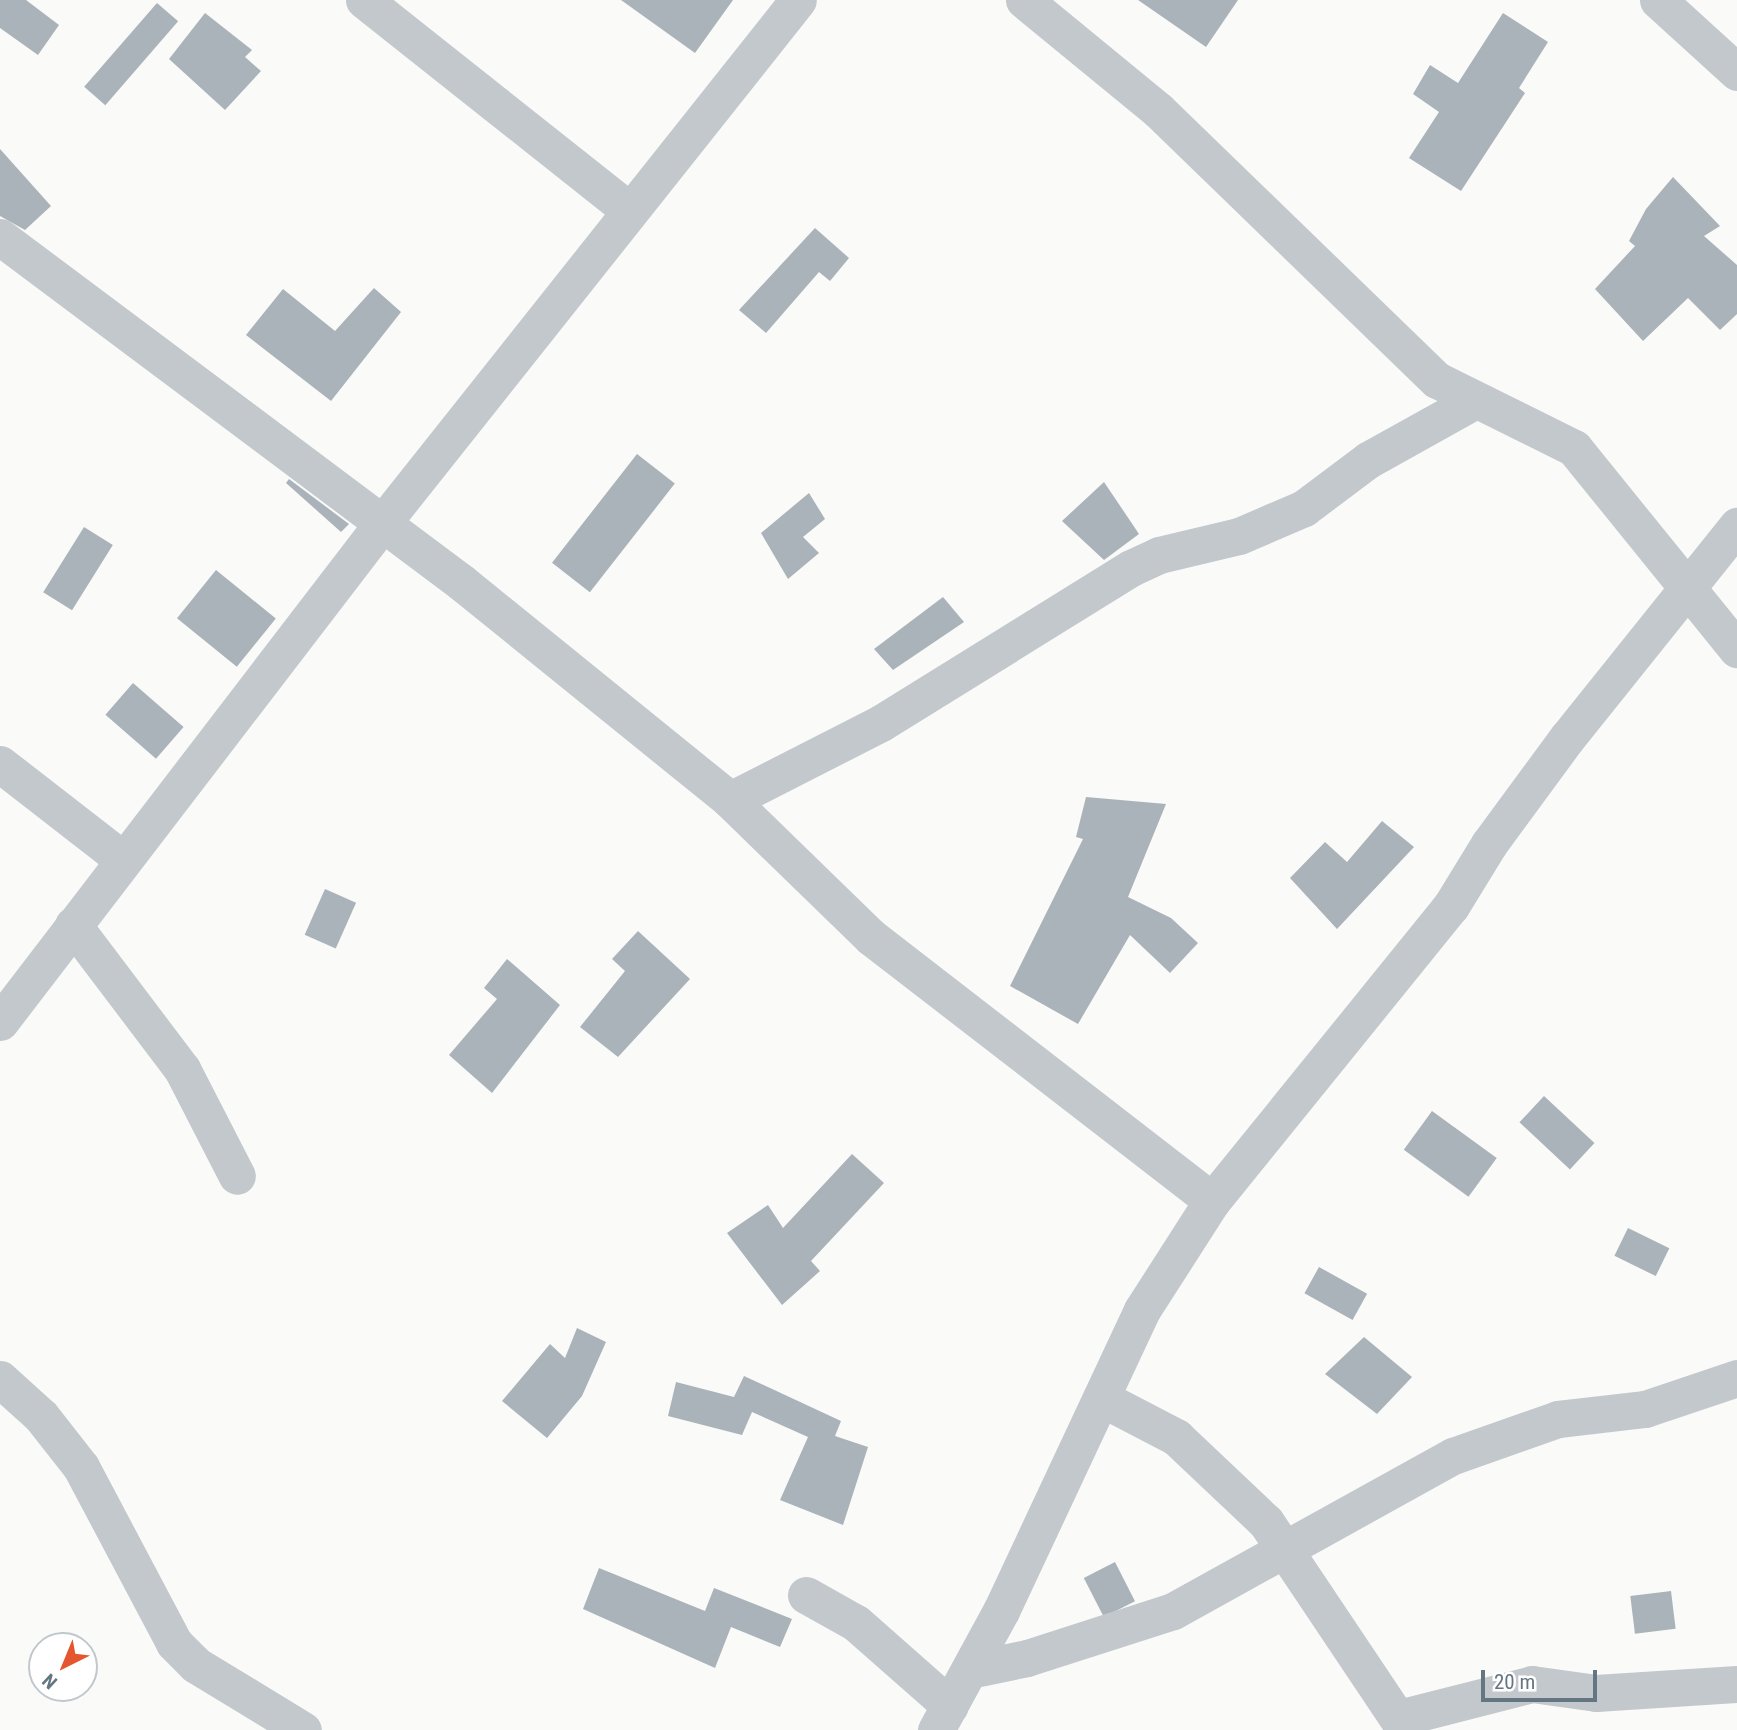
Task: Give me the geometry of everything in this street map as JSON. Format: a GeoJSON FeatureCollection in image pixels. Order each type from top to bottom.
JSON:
{"type":"FeatureCollection","features":[{"type":"Feature","properties":{"kind":"street"},"geometry":{"type":"LineString","coordinates":[[364,0],[628,210]]}},
{"type":"Feature","properties":{"kind":"street"},"geometry":{"type":"LineString","coordinates":[[0,1022],[121,858],[381,525],[628,210],[798,0]]}},
{"type":"Feature","properties":{"kind":"street"},"geometry":{"type":"LineString","coordinates":[[1024,0],[1158,110],[1410,357],[1472,402],[1524,419],[1574,448],[1737,649]]}},
{"type":"Feature","properties":{"kind":"street"},"geometry":{"type":"LineString","coordinates":[[1658,0],[1735,63]]}},
{"type":"Feature","properties":{"kind":"street"},"geometry":{"type":"LineString","coordinates":[[0,237],[381,525],[461,582],[730,800],[871,937],[1212,1201]]}},
{"type":"Feature","properties":{"kind":"street"},"geometry":{"type":"LineString","coordinates":[[730,800],[881,723],[1131,568],[1158,555],[1238,536],[1304,508],[1368,460],[1472,402]]}},
{"type":"Feature","properties":{"kind":"street"},"geometry":{"type":"LineString","coordinates":[[806,1595],[856,1623],[943,1718],[970,1670],[1142,1310],[1212,1201],[1451,906],[1516,807],[1737,526]]}},
{"type":"Feature","properties":{"kind":"street"},"geometry":{"type":"LineString","coordinates":[[0,764],[121,858]]}},
{"type":"Feature","properties":{"kind":"street"},"geometry":{"type":"LineString","coordinates":[[73,925],[182,1069],[237,1176]]}},
{"type":"Feature","properties":{"kind":"street"},"geometry":{"type":"LineString","coordinates":[[970,1670],[1146,1622],[1199,1599],[1286,1547],[1453,1456],[1558,1419],[1645,1409],[1737,1378]]}},
{"type":"Feature","properties":{"kind":"street"},"geometry":{"type":"LineString","coordinates":[[0,1379],[41,1416],[81,1467],[174,1643],[196,1665],[303,1730]]}},
{"type":"Feature","properties":{"kind":"street"},"geometry":{"type":"LineString","coordinates":[[1101,1398],[1176,1437],[1222,1476],[1286,1547],[1402,1724],[1532,1684],[1597,1693],[1737,1684]]}},
{"type":"Feature","properties":{"kind":"building"},"geometry":{"type":"Polygon","coordinates":[[[0,0],[26,0],[59,25],[38,55],[0,28],[0,0]]]}},
{"type":"Feature","properties":{"kind":"building"},"geometry":{"type":"Polygon","coordinates":[[[621,0],[733,0],[695,53],[621,0]]]}},
{"type":"Feature","properties":{"kind":"building"},"geometry":{"type":"Polygon","coordinates":[[[1138,0],[1238,0],[1206,47],[1138,0]]]}},
{"type":"Feature","properties":{"kind":"building"},"geometry":{"type":"Polygon","coordinates":[[[157,3],[178,21],[105,105],[84,87],[157,3]]]}},
{"type":"Feature","properties":{"kind":"building"},"geometry":{"type":"Polygon","coordinates":[[[205,13],[252,50],[245,57],[261,71],[225,110],[169,59],[205,13]]]}},
{"type":"Feature","properties":{"kind":"building"},"geometry":{"type":"Polygon","coordinates":[[[1503,13],[1548,42],[1519,88],[1525,93],[1461,191],[1409,158],[1439,112],[1413,94],[1430,65],[1458,83],[1503,13]]]}},
{"type":"Feature","properties":{"kind":"building"},"geometry":{"type":"Polygon","coordinates":[[[0,149],[51,206],[25,230],[0,216],[0,149]]]}},
{"type":"Feature","properties":{"kind":"building"},"geometry":{"type":"Polygon","coordinates":[[[1673,177],[1720,226],[1704,236],[1737,265],[1737,314],[1720,330],[1688,298],[1643,341],[1595,289],[1635,246],[1629,241],[1646,209],[1673,177]]]}},
{"type":"Feature","properties":{"kind":"building"},"geometry":{"type":"Polygon","coordinates":[[[815,228],[849,258],[830,281],[819,272],[766,333],[739,310],[815,228]]]}},
{"type":"Feature","properties":{"kind":"building"},"geometry":{"type":"Polygon","coordinates":[[[374,288],[401,312],[331,401],[246,335],[283,289],[335,331],[374,288]]]}},
{"type":"Feature","properties":{"kind":"building"},"geometry":{"type":"Polygon","coordinates":[[[637,454],[675,484],[590,592],[552,563],[637,454]]]}},
{"type":"Feature","properties":{"kind":"building"},"geometry":{"type":"Polygon","coordinates":[[[289,479],[349,524],[341,532],[286,483],[289,479]]]}},
{"type":"Feature","properties":{"kind":"building"},"geometry":{"type":"Polygon","coordinates":[[[1104,482],[1139,534],[1104,560],[1062,521],[1104,482]]]}},
{"type":"Feature","properties":{"kind":"building"},"geometry":{"type":"Polygon","coordinates":[[[809,493],[825,519],[803,537],[819,553],[788,579],[761,533],[809,493]]]}},
{"type":"Feature","properties":{"kind":"building"},"geometry":{"type":"Polygon","coordinates":[[[84,527],[113,545],[72,610],[43,592],[84,527]]]}},
{"type":"Feature","properties":{"kind":"building"},"geometry":{"type":"Polygon","coordinates":[[[216,570],[276,618],[237,667],[177,618],[216,570]]]}},
{"type":"Feature","properties":{"kind":"building"},"geometry":{"type":"Polygon","coordinates":[[[943,597],[964,622],[893,670],[874,649],[943,597]]]}},
{"type":"Feature","properties":{"kind":"building"},"geometry":{"type":"Polygon","coordinates":[[[133,683],[184,727],[156,759],[105,715],[133,683]]]}},
{"type":"Feature","properties":{"kind":"building"},"geometry":{"type":"Polygon","coordinates":[[[1086,797],[1166,804],[1128,897],[1171,918],[1198,943],[1170,973],[1130,935],[1078,1024],[1010,986],[1083,839],[1076,837],[1086,797]]]}},
{"type":"Feature","properties":{"kind":"building"},"geometry":{"type":"Polygon","coordinates":[[[1382,821],[1414,847],[1337,929],[1290,878],[1325,842],[1347,862],[1382,821]]]}},
{"type":"Feature","properties":{"kind":"building"},"geometry":{"type":"Polygon","coordinates":[[[325,889],[356,903],[336,949],[305,935],[325,889]]]}},
{"type":"Feature","properties":{"kind":"building"},"geometry":{"type":"Polygon","coordinates":[[[638,931],[690,979],[618,1057],[580,1027],[625,971],[612,959],[638,931]]]}},
{"type":"Feature","properties":{"kind":"building"},"geometry":{"type":"Polygon","coordinates":[[[507,959],[560,1005],[492,1093],[449,1055],[497,999],[484,988],[507,959]]]}},
{"type":"Feature","properties":{"kind":"building"},"geometry":{"type":"Polygon","coordinates":[[[1544,1096],[1594,1143],[1570,1169],[1519,1122],[1544,1096]]]}},
{"type":"Feature","properties":{"kind":"building"},"geometry":{"type":"Polygon","coordinates":[[[1432,1111],[1497,1158],[1469,1197],[1404,1150],[1432,1111]]]}},
{"type":"Feature","properties":{"kind":"building"},"geometry":{"type":"Polygon","coordinates":[[[852,1154],[884,1183],[811,1261],[820,1271],[782,1305],[727,1233],[768,1205],[783,1228],[852,1154]]]}},
{"type":"Feature","properties":{"kind":"building"},"geometry":{"type":"Polygon","coordinates":[[[1628,1228],[1669,1248],[1656,1276],[1614,1256],[1628,1228]]]}},
{"type":"Feature","properties":{"kind":"building"},"geometry":{"type":"Polygon","coordinates":[[[1319,1267],[1367,1294],[1353,1320],[1304,1293],[1319,1267]]]}},
{"type":"Feature","properties":{"kind":"building"},"geometry":{"type":"Polygon","coordinates":[[[577,1328],[606,1342],[582,1396],[547,1438],[502,1401],[550,1344],[565,1358],[577,1328]]]}},
{"type":"Feature","properties":{"kind":"building"},"geometry":{"type":"Polygon","coordinates":[[[1364,1337],[1412,1377],[1377,1414],[1325,1374],[1364,1337]]]}},
{"type":"Feature","properties":{"kind":"building"},"geometry":{"type":"Polygon","coordinates":[[[744,1376],[841,1421],[835,1436],[868,1447],[843,1525],[780,1500],[808,1437],[752,1412],[742,1435],[668,1416],[676,1382],[734,1397],[744,1376]]]}},
{"type":"Feature","properties":{"kind":"building"},"geometry":{"type":"Polygon","coordinates":[[[1115,1562],[1135,1601],[1104,1617],[1084,1578],[1115,1562]]]}},
{"type":"Feature","properties":{"kind":"building"},"geometry":{"type":"Polygon","coordinates":[[[599,1568],[705,1611],[714,1588],[792,1619],[780,1647],[731,1627],[715,1668],[583,1609],[599,1568]]]}},
{"type":"Feature","properties":{"kind":"building"},"geometry":{"type":"Polygon","coordinates":[[[1671,1591],[1676,1629],[1635,1634],[1630,1596],[1671,1591]]]}}]}
